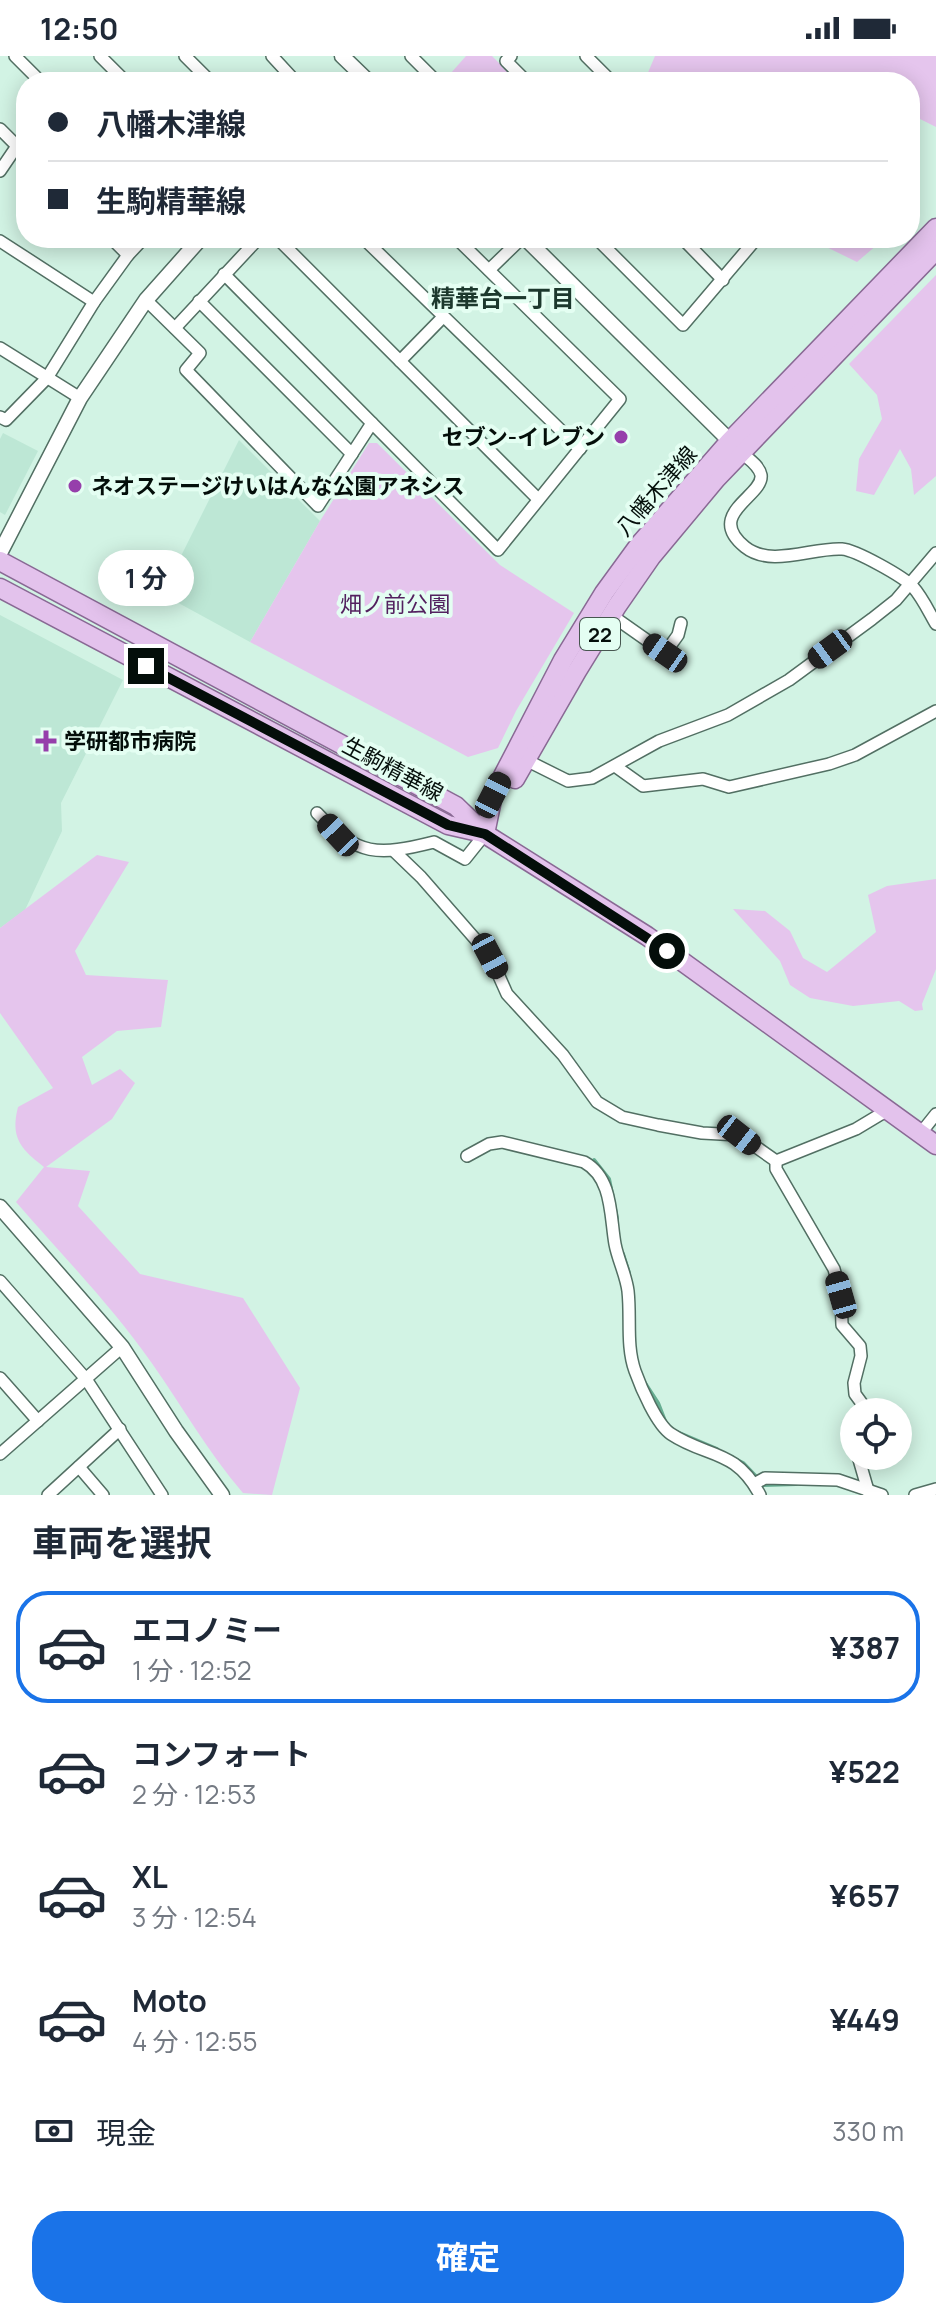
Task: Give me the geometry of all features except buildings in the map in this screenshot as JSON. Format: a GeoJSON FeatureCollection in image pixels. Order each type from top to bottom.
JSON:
{"type":"FeatureCollection","features":[{"type":"Feature","properties":{"kind":"main road","name":"八幡木津線"},"geometry":{"type":"LineString","coordinates":[[920,245],[936,228]]}},
{"type":"Feature","properties":{"kind":"main road","name":"八幡木津線"},"geometry":{"type":"LineString","coordinates":[[485,834],[611,615],[651,557],[735,447],[918,248]]}},
{"type":"Feature","properties":{"kind":"main road","name":"八幡木津線"},"geometry":{"type":"LineString","coordinates":[[485,834],[493,795],[563,660],[604,593],[639,545],[936,250]]}},
{"type":"Feature","properties":{"kind":"main road","name":"生駒精華線"},"geometry":{"type":"LineString","coordinates":[[0,561],[456,806],[485,834]]}},
{"type":"Feature","properties":{"kind":"main road","name":"生駒精華線"},"geometry":{"type":"LineString","coordinates":[[0,588],[448,825],[485,834]]}},
{"type":"Feature","properties":{"kind":"main road"},"geometry":{"type":"LineString","coordinates":[[485,834],[647,936],[928,1140]]}},
{"type":"Feature","properties":{"kind":"street"},"geometry":{"type":"LineString","coordinates":[[15,56],[31,72]]}},
{"type":"Feature","properties":{"kind":"street"},"geometry":{"type":"LineString","coordinates":[[100,56],[116,72]]}},
{"type":"Feature","properties":{"kind":"street"},"geometry":{"type":"LineString","coordinates":[[185,56],[201,72]]}},
{"type":"Feature","properties":{"kind":"street"},"geometry":{"type":"LineString","coordinates":[[272,56],[287,72]]}},
{"type":"Feature","properties":{"kind":"street"},"geometry":{"type":"LineString","coordinates":[[342,56],[356,72]]}},
{"type":"Feature","properties":{"kind":"street"},"geometry":{"type":"LineString","coordinates":[[411,56],[427,72]]}},
{"type":"Feature","properties":{"kind":"street"},"geometry":{"type":"LineString","coordinates":[[586,56],[602,72]]}},
{"type":"Feature","properties":{"kind":"street"},"geometry":{"type":"LineString","coordinates":[[0,129],[16,145]]}},
{"type":"Feature","properties":{"kind":"street"},"geometry":{"type":"LineString","coordinates":[[0,171],[16,155]]}},
{"type":"Feature","properties":{"kind":"street"},"geometry":{"type":"LineString","coordinates":[[0,241],[94,302]]}},
{"type":"Feature","properties":{"kind":"street"},"geometry":{"type":"LineString","coordinates":[[121,248],[128,255]]}},
{"type":"Feature","properties":{"kind":"street"},"geometry":{"type":"LineString","coordinates":[[0,417],[6,420],[47,378],[94,302],[135,248]]}},
{"type":"Feature","properties":{"kind":"street"},"geometry":{"type":"LineString","coordinates":[[0,553],[80,398],[146,300],[192,248]]}},
{"type":"Feature","properties":{"kind":"street"},"geometry":{"type":"LineString","coordinates":[[175,328],[249,248]]}},
{"type":"Feature","properties":{"kind":"street"},"geometry":{"type":"LineString","coordinates":[[287,248],[538,499]]}},
{"type":"Feature","properties":{"kind":"street"},"geometry":{"type":"LineString","coordinates":[[373,248],[580,449]]}},
{"type":"Feature","properties":{"kind":"street"},"geometry":{"type":"LineString","coordinates":[[224,274],[498,550],[620,399],[466,248]]}},
{"type":"Feature","properties":{"kind":"street"},"geometry":{"type":"LineString","coordinates":[[489,270],[512,248]]}},
{"type":"Feature","properties":{"kind":"street"},"geometry":{"type":"LineString","coordinates":[[533,248],[758,468],[761,475],[757,488],[737,506],[732,518],[735,536],[744,547],[756,553],[776,556],[839,549],[852,551],[909,584],[936,624]]}},
{"type":"Feature","properties":{"kind":"street"},"geometry":{"type":"LineString","coordinates":[[606,248],[683,325],[749,248]]}},
{"type":"Feature","properties":{"kind":"street"},"geometry":{"type":"LineString","coordinates":[[692,248],[723,280]]}},
{"type":"Feature","properties":{"kind":"street"},"geometry":{"type":"LineString","coordinates":[[146,300],[200,353],[186,370],[318,506],[372,423]]}},
{"type":"Feature","properties":{"kind":"street"},"geometry":{"type":"LineString","coordinates":[[199,301],[352,454]]}},
{"type":"Feature","properties":{"kind":"street"},"geometry":{"type":"LineString","coordinates":[[400,361],[443,317]]}},
{"type":"Feature","properties":{"kind":"street"},"geometry":{"type":"LineString","coordinates":[[0,348],[80,398]]}},
{"type":"Feature","properties":{"kind":"street"},"geometry":{"type":"LineString","coordinates":[[526,760],[568,781],[592,778],[659,741],[728,715],[789,680],[896,600],[936,553]]}},
{"type":"Feature","properties":{"kind":"street"},"geometry":{"type":"LineString","coordinates":[[611,615],[665,653],[678,635],[681,623]]}},
{"type":"Feature","properties":{"kind":"street"},"geometry":{"type":"LineString","coordinates":[[615,766],[643,786],[703,779],[729,787],[842,759],[936,711]]}},
{"type":"Feature","properties":{"kind":"street"},"geometry":{"type":"LineString","coordinates":[[317,813],[338,835],[376,852],[395,852],[434,842],[465,859],[485,834]]}},
{"type":"Feature","properties":{"kind":"street"},"geometry":{"type":"LineString","coordinates":[[395,852],[490,956],[507,994],[563,1055],[597,1102],[622,1117],[702,1133],[739,1135],[776,1161]]}},
{"type":"Feature","properties":{"kind":"street"},"geometry":{"type":"LineString","coordinates":[[776,1161],[856,1129],[886,1111]]}},
{"type":"Feature","properties":{"kind":"street"},"geometry":{"type":"LineString","coordinates":[[928,1140],[936,1114]]}},
{"type":"Feature","properties":{"kind":"street"},"geometry":{"type":"LineString","coordinates":[[467,1156],[489,1144],[502,1142],[584,1162],[593,1167],[602,1179],[615,1246],[626,1279],[634,1370],[660,1424],[672,1435],[725,1457],[741,1469],[757,1490],[765,1478],[838,1480],[882,1495]]}},
{"type":"Feature","properties":{"kind":"street"},"geometry":{"type":"LineString","coordinates":[[776,1161],[776,1169],[834,1269],[841,1295],[842,1325],[860,1346],[861,1356],[854,1383],[859,1398]]}},
{"type":"Feature","properties":{"kind":"street"},"geometry":{"type":"LineString","coordinates":[[0,1207],[122,1347],[222,1495]]}},
{"type":"Feature","properties":{"kind":"street"},"geometry":{"type":"LineString","coordinates":[[0,1281],[86,1379],[162,1495]]}},
{"type":"Feature","properties":{"kind":"street"},"geometry":{"type":"LineString","coordinates":[[0,1454],[122,1347]]}},
{"type":"Feature","properties":{"kind":"street"},"geometry":{"type":"LineString","coordinates":[[0,1378],[38,1421]]}},
{"type":"Feature","properties":{"kind":"street"},"geometry":{"type":"LineString","coordinates":[[48,1495],[120,1429]]}},
{"type":"Feature","properties":{"kind":"street"},"geometry":{"type":"LineString","coordinates":[[79,1467],[103,1495]]}},
{"type":"Feature","properties":{"kind":"street"},"geometry":{"type":"LineString","coordinates":[[862,1470],[869,1492]]}},
{"type":"Feature","properties":{"kind":"street"},"geometry":{"type":"LineString","coordinates":[[915,1495],[936,1489]]}},
{"type":"Feature","properties":{"kind":"shaded area"},"geometry":{"type":"Polygon","coordinates":[[[3,433],[38,451],[5,515],[0,512],[0,439],[3,433]]]}},
{"type":"Feature","properties":{"kind":"shaded area"},"geometry":{"type":"Polygon","coordinates":[[[239,440],[320,521],[250,642],[162,594],[239,440]]]}},
{"type":"Feature","properties":{"kind":"shaded area","name":"学研都市病院"},"geometry":{"type":"Polygon","coordinates":[[[0,615],[123,680],[61,803],[62,831],[25,910],[0,928],[0,615]]]}},
{"type":"Feature","properties":{"kind":"green space"},"geometry":{"type":"Polygon","coordinates":[[[466,56],[492,56],[508,72],[452,72],[466,56]]]}},
{"type":"Feature","properties":{"kind":"green space"},"geometry":{"type":"Polygon","coordinates":[[[655,56],[936,56],[936,127],[920,119],[920,72],[648,72],[655,56]]]}},
{"type":"Feature","properties":{"kind":"green space"},"geometry":{"type":"Polygon","coordinates":[[[828,248],[873,248],[857,262],[828,248]]]}},
{"type":"Feature","properties":{"kind":"green space"},"geometry":{"type":"Polygon","coordinates":[[[936,275],[936,476],[914,495],[911,469],[900,449],[874,495],[856,491],[859,459],[882,419],[877,395],[849,364],[936,275]]]}},
{"type":"Feature","properties":{"kind":"green space","name":"畑ノ前公園"},"geometry":{"type":"Polygon","coordinates":[[[369,443],[377,443],[500,565],[574,613],[516,711],[498,748],[468,757],[250,642],[369,443]]]}},
{"type":"Feature","properties":{"kind":"green space"},"geometry":{"type":"Polygon","coordinates":[[[97,855],[129,862],[75,951],[86,975],[168,980],[161,1027],[117,1031],[82,1057],[92,1085],[120,1069],[135,1083],[112,1119],[46,1167],[90,1171],[78,1206],[140,1274],[243,1298],[300,1388],[272,1495],[243,1493],[136,1341],[16,1202],[44,1167],[19,1142],[15,1127],[18,1107],[53,1088],[0,1013],[0,928],[97,855]]]}},
{"type":"Feature","properties":{"kind":"green space"},"geometry":{"type":"Polygon","coordinates":[[[936,879],[936,969],[922,1004],[923,1010],[915,1011],[899,1001],[853,1006],[810,998],[790,985],[780,961],[733,909],[765,911],[790,931],[803,958],[827,972],[876,932],[868,895],[887,886],[936,879]]]}},
{"type":"Feature","properties":{"kind":"waterway"},"geometry":{"type":"LineString","coordinates":[[594,1160],[609,1179],[617,1219]]}},
{"type":"Feature","properties":{"kind":"waterway"},"geometry":{"type":"LineString","coordinates":[[623,1254],[629,1273]]}},
{"type":"Feature","properties":{"kind":"waterway"},"geometry":{"type":"LineString","coordinates":[[645,1383],[665,1421]]}},
{"type":"Feature","properties":{"kind":"waterway"},"geometry":{"type":"LineString","coordinates":[[677,1432],[717,1449]]}},
{"type":"Feature","properties":{"kind":"waterway"},"geometry":{"type":"LineString","coordinates":[[735,1459],[764,1485],[796,1484]]}},
{"type":"Feature","properties":{"kind":"place","name":"セブン-イレブン"},"geometry":{"type":"Point","coordinates":[621,437]}},
{"type":"Feature","properties":{"kind":"place","name":"ネオステージけいはんな公園アネシス"},"geometry":{"type":"Point","coordinates":[75,486]}},
{"type":"Feature","properties":{"kind":"place","name":"学研都市病院"},"geometry":{"type":"Point","coordinates":[46,741]}},
{"type":"Feature","properties":{"kind":"district","name":"精華台一丁目"},"geometry":{"type":"Point","coordinates":[503,297]}},
{"type":"Feature","properties":{"kind":"route"},"geometry":{"type":"LineString","coordinates":[[146,666],[448,825],[485,834],[667,951]]}}]}
